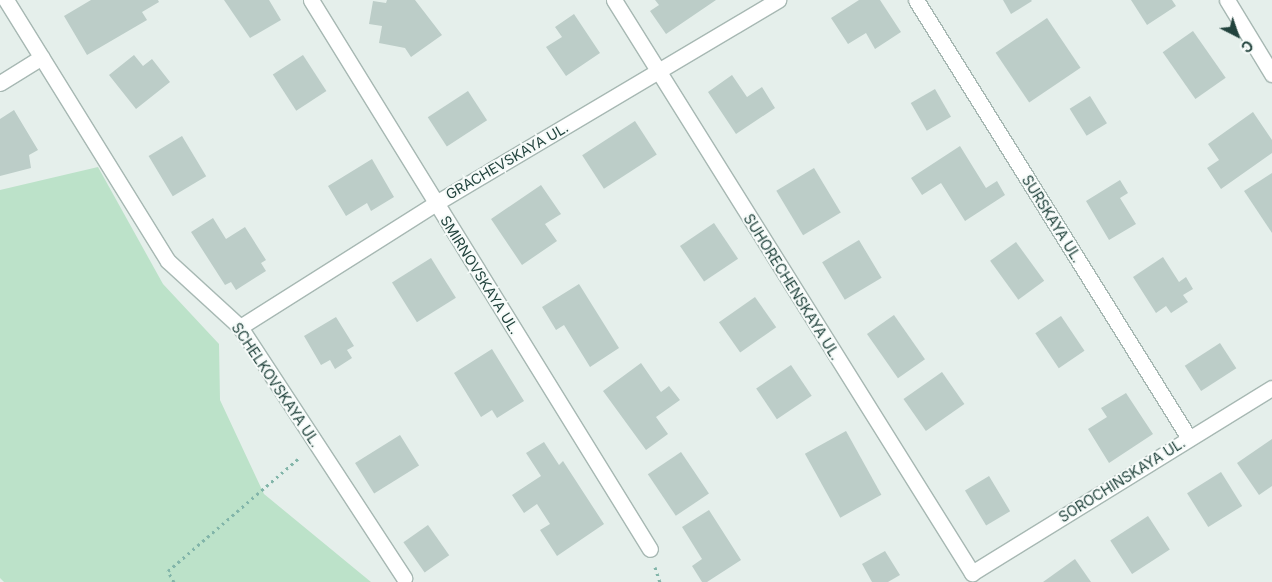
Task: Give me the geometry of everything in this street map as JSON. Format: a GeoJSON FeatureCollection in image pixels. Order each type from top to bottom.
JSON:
{"type":"FeatureCollection","features":[{"type":"Feature","properties":{"kind":"street","name":"SCHELKOVSKAYA UL."},"geometry":{"type":"LineString","coordinates":[[6,0],[168,261],[240,327],[404,578]]}},
{"type":"Feature","properties":{"kind":"street","name":"SMIRNOVSKAYA UL."},"geometry":{"type":"LineString","coordinates":[[311,0],[650,549]]}},
{"type":"Feature","properties":{"kind":"street","name":"SUHORECHENSKAYA UL."},"geometry":{"type":"LineString","coordinates":[[614,0],[972,573]]}},
{"type":"Feature","properties":{"kind":"street","name":"GRACHEVSKAYA UL."},"geometry":{"type":"LineString","coordinates":[[240,327],[436,203],[658,73],[778,0]]}},
{"type":"Feature","properties":{"kind":"street","name":"SURSKAYA UL."},"geometry":{"type":"LineString","coordinates":[[916,0],[1189,438]]}},
{"type":"Feature","properties":{"kind":"street"},"geometry":{"type":"LineString","coordinates":[[1227,0],[1272,74]]}},
{"type":"Feature","properties":{"kind":"street"},"geometry":{"type":"LineString","coordinates":[[0,84],[42,57]]}},
{"type":"Feature","properties":{"kind":"street","name":"SOROCHINSKAYA UL."},"geometry":{"type":"LineString","coordinates":[[972,573],[1272,388]]}},
{"type":"Feature","properties":{"kind":"path"},"geometry":{"type":"LineString","coordinates":[[174,582],[168,571],[316,443]]}},
{"type":"Feature","properties":{"kind":"green space"},"geometry":{"type":"Polygon","coordinates":[[[98,167],[163,284],[219,344],[220,400],[264,494],[371,582],[4,582],[0,578],[0,190],[98,167]]]}},
{"type":"Feature","properties":{"kind":"building"},"geometry":{"type":"Polygon","coordinates":[[[91,0],[158,0],[159,2],[142,12],[147,20],[87,55],[64,16],[91,0]]]}},
{"type":"Feature","properties":{"kind":"building"},"geometry":{"type":"Polygon","coordinates":[[[224,0],[269,0],[281,20],[250,38],[224,0]]]}},
{"type":"Feature","properties":{"kind":"building"},"geometry":{"type":"Polygon","coordinates":[[[387,0],[415,0],[442,35],[411,57],[405,48],[379,43],[382,26],[369,24],[373,1],[386,3],[387,0]]]}},
{"type":"Feature","properties":{"kind":"building"},"geometry":{"type":"Polygon","coordinates":[[[655,0],[716,0],[666,34],[650,11],[659,5],[655,0]]]}},
{"type":"Feature","properties":{"kind":"building"},"geometry":{"type":"Polygon","coordinates":[[[859,0],[880,0],[901,32],[875,49],[866,33],[848,44],[831,18],[859,0]]]}},
{"type":"Feature","properties":{"kind":"building"},"geometry":{"type":"Polygon","coordinates":[[[1003,0],[1031,0],[1032,1],[1011,14],[1003,0]]]}},
{"type":"Feature","properties":{"kind":"building"},"geometry":{"type":"Polygon","coordinates":[[[1131,0],[1172,0],[1176,6],[1147,25],[1131,0]]]}},
{"type":"Feature","properties":{"kind":"building"},"geometry":{"type":"Polygon","coordinates":[[[574,14],[600,53],[566,76],[546,47],[562,37],[555,27],[574,14]]]}},
{"type":"Feature","properties":{"kind":"building"},"geometry":{"type":"Polygon","coordinates":[[[1047,18],[1081,68],[1029,102],[996,53],[1047,18]]]}},
{"type":"Feature","properties":{"kind":"building"},"geometry":{"type":"Polygon","coordinates":[[[1193,31],[1226,78],[1195,99],[1163,52],[1193,31]]]}},
{"type":"Feature","properties":{"kind":"building"},"geometry":{"type":"Polygon","coordinates":[[[134,55],[143,66],[152,59],[170,82],[136,109],[109,75],[134,55]]]}},
{"type":"Feature","properties":{"kind":"building"},"geometry":{"type":"Polygon","coordinates":[[[303,55],[326,91],[296,111],[273,75],[303,55]]]}},
{"type":"Feature","properties":{"kind":"building"},"geometry":{"type":"Polygon","coordinates":[[[732,75],[747,97],[762,87],[775,108],[736,134],[708,92],[732,75]]]}},
{"type":"Feature","properties":{"kind":"building"},"geometry":{"type":"Polygon","coordinates":[[[935,89],[951,117],[927,131],[911,103],[935,89]]]}},
{"type":"Feature","properties":{"kind":"building"},"geometry":{"type":"Polygon","coordinates":[[[468,91],[487,120],[447,146],[428,117],[468,91]]]}},
{"type":"Feature","properties":{"kind":"building"},"geometry":{"type":"Polygon","coordinates":[[[1090,96],[1107,123],[1087,136],[1070,109],[1090,96]]]}},
{"type":"Feature","properties":{"kind":"building"},"geometry":{"type":"Polygon","coordinates":[[[14,110],[38,150],[29,155],[31,168],[0,176],[0,119],[14,110]]]}},
{"type":"Feature","properties":{"kind":"building"},"geometry":{"type":"Polygon","coordinates":[[[1253,112],[1272,140],[1272,153],[1221,189],[1207,168],[1219,160],[1208,144],[1253,112]]]}},
{"type":"Feature","properties":{"kind":"building"},"geometry":{"type":"Polygon","coordinates":[[[635,121],[657,155],[604,189],[582,155],[635,121]]]}},
{"type":"Feature","properties":{"kind":"building"},"geometry":{"type":"Polygon","coordinates":[[[182,136],[206,176],[173,196],[149,156],[182,136]]]}},
{"type":"Feature","properties":{"kind":"building"},"geometry":{"type":"Polygon","coordinates":[[[960,146],[986,188],[997,181],[1005,195],[965,221],[941,183],[922,195],[911,178],[960,146]]]}},
{"type":"Feature","properties":{"kind":"building"},"geometry":{"type":"Polygon","coordinates":[[[372,159],[394,197],[371,211],[367,203],[346,216],[328,186],[372,159]]]}},
{"type":"Feature","properties":{"kind":"building"},"geometry":{"type":"Polygon","coordinates":[[[814,168],[841,213],[803,235],[776,191],[814,168]]]}},
{"type":"Feature","properties":{"kind":"building"},"geometry":{"type":"Polygon","coordinates":[[[1272,173],[1272,233],[1244,191],[1272,173]]]}},
{"type":"Feature","properties":{"kind":"building"},"geometry":{"type":"Polygon","coordinates":[[[1120,180],[1128,193],[1120,198],[1136,224],[1109,240],[1086,201],[1120,180]]]}},
{"type":"Feature","properties":{"kind":"building"},"geometry":{"type":"Polygon","coordinates":[[[541,185],[561,214],[545,224],[557,241],[522,265],[491,219],[541,185]]]}},
{"type":"Feature","properties":{"kind":"building"},"geometry":{"type":"Polygon","coordinates":[[[213,218],[226,239],[245,227],[266,260],[261,263],[266,271],[236,290],[231,282],[225,285],[191,232],[213,218]]]}},
{"type":"Feature","properties":{"kind":"building"},"geometry":{"type":"Polygon","coordinates":[[[714,223],[738,259],[704,282],[680,246],[714,223]]]}},
{"type":"Feature","properties":{"kind":"building"},"geometry":{"type":"Polygon","coordinates":[[[859,240],[882,278],[845,300],[822,262],[859,240]]]}},
{"type":"Feature","properties":{"kind":"building"},"geometry":{"type":"Polygon","coordinates":[[[1016,242],[1044,281],[1018,300],[990,261],[1016,242]]]}},
{"type":"Feature","properties":{"kind":"building"},"geometry":{"type":"Polygon","coordinates":[[[1163,257],[1179,282],[1186,277],[1193,289],[1183,295],[1188,302],[1171,313],[1166,306],[1156,313],[1133,277],[1163,257]]]}},
{"type":"Feature","properties":{"kind":"building"},"geometry":{"type":"Polygon","coordinates":[[[431,258],[456,298],[417,322],[392,282],[431,258]]]}},
{"type":"Feature","properties":{"kind":"building"},"geometry":{"type":"Polygon","coordinates":[[[579,284],[619,348],[590,367],[564,325],[556,330],[542,307],[579,284]]]}},
{"type":"Feature","properties":{"kind":"building"},"geometry":{"type":"Polygon","coordinates":[[[755,297],[776,327],[740,353],[719,322],[755,297]]]}},
{"type":"Feature","properties":{"kind":"building"},"geometry":{"type":"Polygon","coordinates":[[[894,315],[925,359],[898,378],[867,334],[894,315]]]}},
{"type":"Feature","properties":{"kind":"building"},"geometry":{"type":"Polygon","coordinates":[[[1061,316],[1084,351],[1059,368],[1035,333],[1061,316]]]}},
{"type":"Feature","properties":{"kind":"building"},"geometry":{"type":"Polygon","coordinates":[[[336,317],[354,346],[347,350],[352,358],[335,369],[330,360],[321,365],[304,336],[336,317]]]}},
{"type":"Feature","properties":{"kind":"building"},"geometry":{"type":"Polygon","coordinates":[[[1220,343],[1236,368],[1201,391],[1185,366],[1220,343]]]}},
{"type":"Feature","properties":{"kind":"building"},"geometry":{"type":"Polygon","coordinates":[[[492,349],[524,401],[497,418],[492,410],[481,417],[454,373],[492,349]]]}},
{"type":"Feature","properties":{"kind":"building"},"geometry":{"type":"Polygon","coordinates":[[[641,363],[661,392],[669,386],[680,400],[656,417],[668,434],[646,450],[603,391],[641,363]]]}},
{"type":"Feature","properties":{"kind":"building"},"geometry":{"type":"Polygon","coordinates":[[[791,365],[812,396],[777,419],[756,388],[791,365]]]}},
{"type":"Feature","properties":{"kind":"building"},"geometry":{"type":"Polygon","coordinates":[[[942,372],[964,404],[926,431],[903,399],[942,372]]]}},
{"type":"Feature","properties":{"kind":"building"},"geometry":{"type":"Polygon","coordinates":[[[1126,393],[1153,434],[1109,463],[1088,429],[1107,417],[1101,408],[1126,393]]]}},
{"type":"Feature","properties":{"kind":"building"},"geometry":{"type":"Polygon","coordinates":[[[846,431],[881,495],[840,518],[805,454],[846,431]]]}},
{"type":"Feature","properties":{"kind":"building"},"geometry":{"type":"Polygon","coordinates":[[[400,435],[419,466],[374,494],[355,463],[400,435]]]}},
{"type":"Feature","properties":{"kind":"building"},"geometry":{"type":"Polygon","coordinates":[[[1272,439],[1272,486],[1259,495],[1237,463],[1272,439]]]}},
{"type":"Feature","properties":{"kind":"building"},"geometry":{"type":"Polygon","coordinates":[[[544,442],[559,465],[563,461],[604,524],[557,556],[540,530],[550,524],[537,504],[524,513],[512,495],[541,476],[526,453],[544,442]]]}},
{"type":"Feature","properties":{"kind":"building"},"geometry":{"type":"Polygon","coordinates":[[[681,452],[709,493],[676,516],[648,474],[681,452]]]}},
{"type":"Feature","properties":{"kind":"building"},"geometry":{"type":"Polygon","coordinates":[[[1221,472],[1242,506],[1208,527],[1187,493],[1221,472]]]}},
{"type":"Feature","properties":{"kind":"building"},"geometry":{"type":"Polygon","coordinates":[[[989,476],[1010,511],[986,526],[965,490],[989,476]]]}},
{"type":"Feature","properties":{"kind":"building"},"geometry":{"type":"Polygon","coordinates":[[[709,510],[741,560],[707,582],[702,582],[692,566],[702,559],[682,527],[709,510]]]}},
{"type":"Feature","properties":{"kind":"building"},"geometry":{"type":"Polygon","coordinates":[[[1148,516],[1170,550],[1132,574],[1110,541],[1148,516]]]}},
{"type":"Feature","properties":{"kind":"building"},"geometry":{"type":"Polygon","coordinates":[[[428,525],[449,555],[425,573],[403,542],[428,525]]]}},
{"type":"Feature","properties":{"kind":"building"},"geometry":{"type":"Polygon","coordinates":[[[885,551],[900,575],[888,582],[872,582],[862,564],[885,551]]]}},
{"type":"Feature","properties":{"kind":"building"},"geometry":{"type":"Polygon","coordinates":[[[1075,559],[1091,582],[1043,582],[1075,559]]]}}]}
